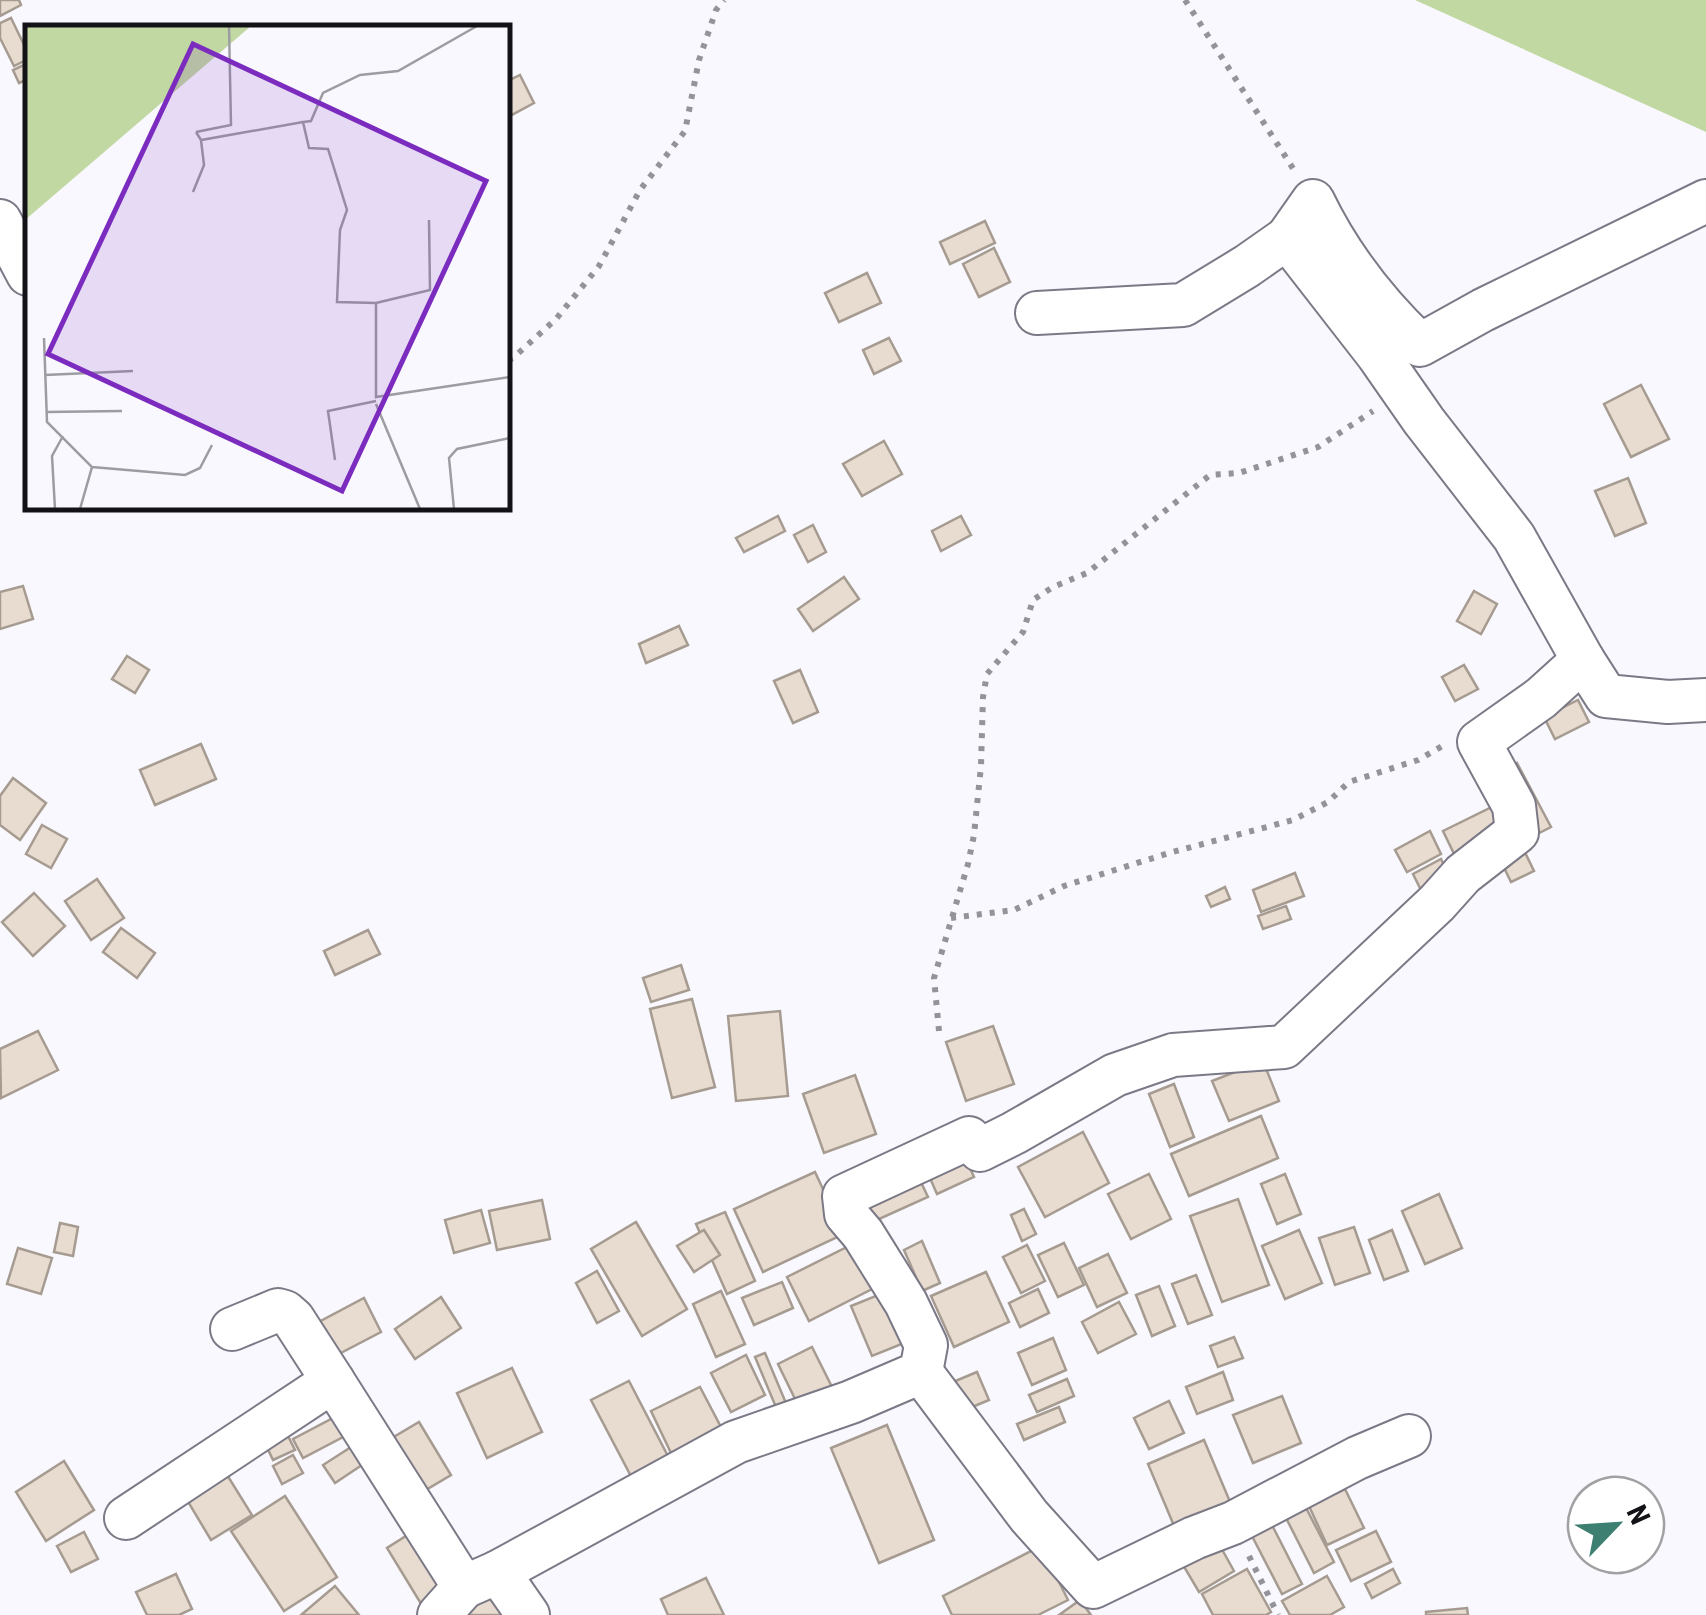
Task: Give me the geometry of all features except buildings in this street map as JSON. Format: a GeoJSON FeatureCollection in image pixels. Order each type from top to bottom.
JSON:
{"type":"FeatureCollection","features":[{"type":"Feature","properties":{"kind":"street"},"geometry":{"type":"LineString","coordinates":[[1038,313],[1182,306],[1287,238],[1314,201],[1348,260],[1391,317],[1420,345],[1706,201]]}},
{"type":"Feature","properties":{"kind":"street"},"geometry":{"type":"LineString","coordinates":[[0,221],[25,268]]}},
{"type":"Feature","properties":{"kind":"street"},"geometry":{"type":"LineString","coordinates":[[1287,238],[1514,537],[1606,696],[1668,702],[1706,700]]}},
{"type":"Feature","properties":{"kind":"street"},"geometry":{"type":"LineString","coordinates":[[1410,1436],[1093,1587],[1029,1516],[921,1372],[926,1345],[864,1234],[846,1214],[844,1196],[969,1138],[980,1150],[1114,1075],[1173,1055],[1284,1046],[1437,904],[1462,874],[1517,832],[1514,806],[1479,742],[1541,698],[1583,660]]}},
{"type":"Feature","properties":{"kind":"street"},"geometry":{"type":"LineString","coordinates":[[232,1329],[278,1310],[293,1319],[467,1591],[528,1615]]}},
{"type":"Feature","properties":{"kind":"street"},"geometry":{"type":"LineString","coordinates":[[467,1591],[736,1442],[851,1402],[921,1372]]}},
{"type":"Feature","properties":{"kind":"street"},"geometry":{"type":"LineString","coordinates":[[126,1518],[333,1381]]}},
{"type":"Feature","properties":{"kind":"path"},"geometry":{"type":"LineString","coordinates":[[510,359],[556,320],[599,266],[640,190],[685,131],[699,60],[716,10],[724,0]]}},
{"type":"Feature","properties":{"kind":"path"},"geometry":{"type":"LineString","coordinates":[[1184,0],[1314,201]]}},
{"type":"Feature","properties":{"kind":"path"},"geometry":{"type":"LineString","coordinates":[[938,1031],[934,978],[974,835],[987,674],[1023,632],[1033,600],[1052,587],[1087,573],[1210,475],[1240,473],[1318,447],[1404,391]]}},
{"type":"Feature","properties":{"kind":"path"},"geometry":{"type":"LineString","coordinates":[[951,918],[1014,910],[1081,880],[1293,820],[1328,802],[1349,782],[1418,760],[1450,742],[1479,742]]}},
{"type":"Feature","properties":{"kind":"path"},"geometry":{"type":"LineString","coordinates":[[1232,1524],[1278,1615]]}},
{"type":"Feature","properties":{"kind":"green space"},"geometry":{"type":"Polygon","coordinates":[[[1415,0],[1706,0],[1706,132],[1415,0]]]}}]}
